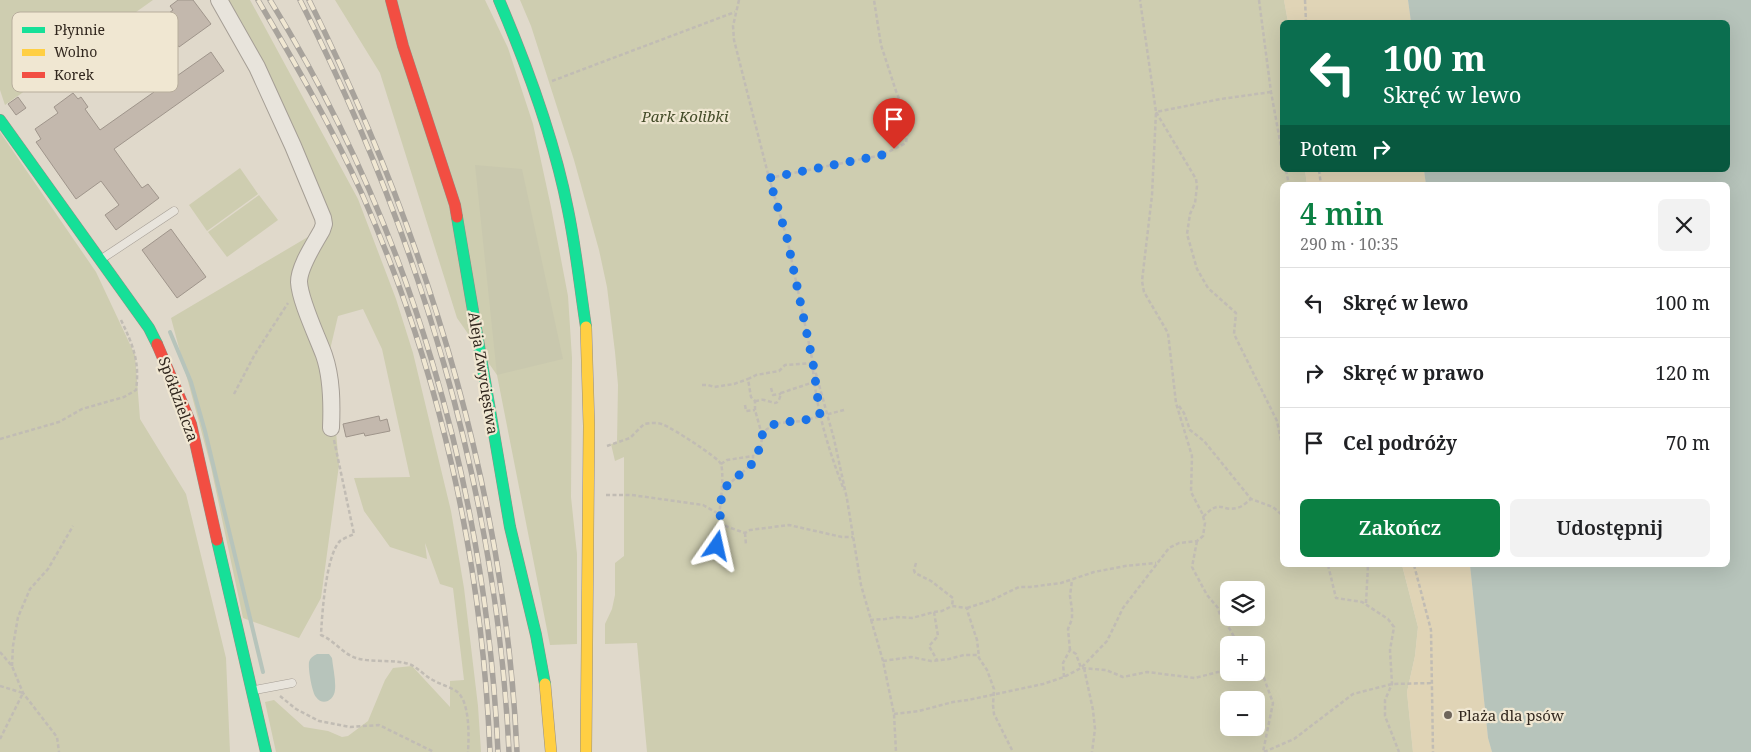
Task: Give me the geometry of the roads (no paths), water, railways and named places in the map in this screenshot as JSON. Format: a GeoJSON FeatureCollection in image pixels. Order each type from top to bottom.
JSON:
{"type":"FeatureCollection","features":[{"type":"Feature","properties":{"kind":"main road","name":"Aleja Zwycięstwa"},"geometry":{"type":"LineString","coordinates":[[391,0],[403,46],[455,205],[503,491],[536,635],[546,690],[551,752]]}},
{"type":"Feature","properties":{"kind":"main road"},"geometry":{"type":"LineString","coordinates":[[499,0],[516,39],[540,104],[556,161],[568,210],[584,318],[589,426],[586,752]]}},
{"type":"Feature","properties":{"kind":"main road","name":"Spółdzielcza"},"geometry":{"type":"LineString","coordinates":[[0,120],[101,259],[149,328],[160,348],[191,424],[266,752]]}},
{"type":"Feature","properties":{"kind":"street"},"geometry":{"type":"LineString","coordinates":[[219,0],[257,67],[323,218],[322,230],[306,261],[299,280],[302,296],[325,358],[332,400],[332,428]]}},
{"type":"Feature","properties":{"kind":"lane"},"geometry":{"type":"LineString","coordinates":[[101,259],[174,210]]}},
{"type":"Feature","properties":{"kind":"lane"},"geometry":{"type":"LineString","coordinates":[[251,690],[292,683]]}},
{"type":"Feature","properties":{"kind":"waterway"},"geometry":{"type":"LineString","coordinates":[[170,332],[191,382],[205,431],[263,672]]}},
{"type":"Feature","properties":{"kind":"railway"},"geometry":{"type":"LineString","coordinates":[[258,0],[313,95],[362,194],[390,261],[414,328],[435,397],[467,537],[478,609],[490,752]]}},
{"type":"Feature","properties":{"kind":"railway"},"geometry":{"type":"LineString","coordinates":[[270,0],[320,87],[363,176],[400,268],[432,361],[458,457],[477,554],[490,653],[498,752]]}},
{"type":"Feature","properties":{"kind":"railway"},"geometry":{"type":"LineString","coordinates":[[300,0],[342,88],[381,179],[415,271],[444,365],[469,460],[488,557],[501,654],[509,752]]}},
{"type":"Feature","properties":{"kind":"railway"},"geometry":{"type":"LineString","coordinates":[[309,0],[351,89],[389,180],[423,272],[452,366],[477,460],[496,557],[509,654],[517,752]]}},
{"type":"Feature","properties":{"kind":"place","name":"Plaża dla psów"},"geometry":{"type":"Point","coordinates":[1448,715]}},
{"type":"Feature","properties":{"kind":"park label","name":"Park Kolibki"},"geometry":{"type":"Point","coordinates":[685,116]}}]}
